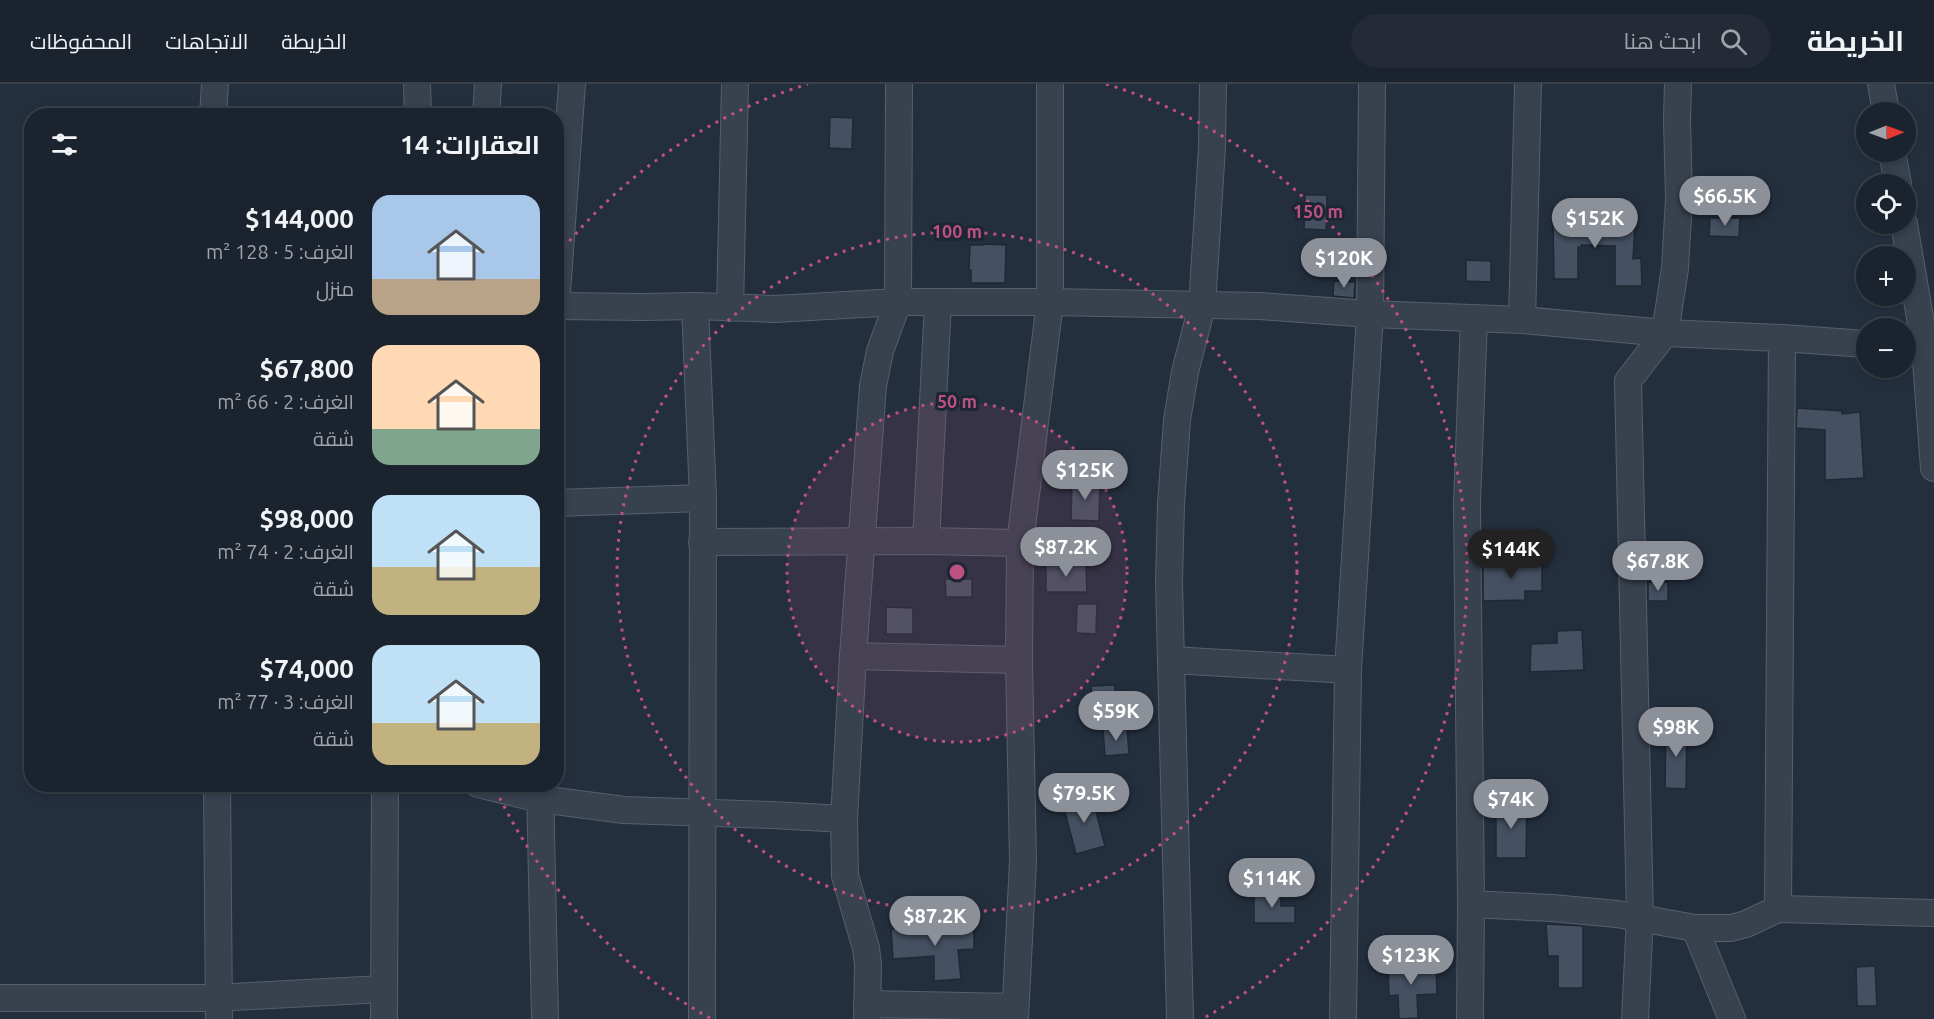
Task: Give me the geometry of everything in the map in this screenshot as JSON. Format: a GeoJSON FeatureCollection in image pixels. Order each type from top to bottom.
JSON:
{"type":"FeatureCollection","features":[{"type":"Feature","properties":{"kind":"street"},"geometry":{"type":"LineString","coordinates":[[213,108],[214,84]]}},
{"type":"Feature","properties":{"kind":"street"},"geometry":{"type":"LineString","coordinates":[[417,84],[418,108]]}},
{"type":"Feature","properties":{"kind":"street"},"geometry":{"type":"LineString","coordinates":[[486,108],[488,84]]}},
{"type":"Feature","properties":{"kind":"street"},"geometry":{"type":"LineString","coordinates":[[564,195],[572,84]]}},
{"type":"Feature","properties":{"kind":"street"},"geometry":{"type":"LineString","coordinates":[[730,308],[735,84]]}},
{"type":"Feature","properties":{"kind":"street"},"geometry":{"type":"LineString","coordinates":[[899,84],[898,302],[880,351],[873,386],[852,656],[844,819],[845,876],[866,948],[867,1011],[1015,1013],[1023,861],[1019,660],[1020,543],[1050,302],[1050,84]]}},
{"type":"Feature","properties":{"kind":"street"},"geometry":{"type":"LineString","coordinates":[[1180,1019],[1169,582],[1170,515],[1177,420],[1185,372],[1202,306],[1212,147],[1213,84]]}},
{"type":"Feature","properties":{"kind":"street"},"geometry":{"type":"LineString","coordinates":[[1343,1019],[1348,670],[1370,314],[1372,84]]}},
{"type":"Feature","properties":{"kind":"street"},"geometry":{"type":"LineString","coordinates":[[1522,320],[1528,84]]}},
{"type":"Feature","properties":{"kind":"street"},"geometry":{"type":"LineString","coordinates":[[1635,1019],[1640,917],[1628,381],[1665,333],[1675,268],[1679,199],[1678,84]]}},
{"type":"Feature","properties":{"kind":"street"},"geometry":{"type":"LineString","coordinates":[[1881,84],[1884,102]]}},
{"type":"Feature","properties":{"kind":"street"},"geometry":{"type":"LineString","coordinates":[[1905,234],[1934,468]]}},
{"type":"Feature","properties":{"kind":"street"},"geometry":{"type":"LineString","coordinates":[[564,306],[695,306],[775,309],[898,302],[1260,306],[1370,314],[1522,320],[1665,333],[1856,343]]}},
{"type":"Feature","properties":{"kind":"street"},"geometry":{"type":"LineString","coordinates":[[926,541],[938,303]]}},
{"type":"Feature","properties":{"kind":"street"},"geometry":{"type":"LineString","coordinates":[[695,306],[703,498],[702,1019]]}},
{"type":"Feature","properties":{"kind":"street"},"geometry":{"type":"LineString","coordinates":[[1470,1019],[1467,503],[1474,319]]}},
{"type":"Feature","properties":{"kind":"street"},"geometry":{"type":"LineString","coordinates":[[1778,909],[1782,338]]}},
{"type":"Feature","properties":{"kind":"street"},"geometry":{"type":"LineString","coordinates":[[564,503],[703,498]]}},
{"type":"Feature","properties":{"kind":"street"},"geometry":{"type":"LineString","coordinates":[[702,542],[1020,543]]}},
{"type":"Feature","properties":{"kind":"street"},"geometry":{"type":"LineString","coordinates":[[852,656],[1019,660]]}},
{"type":"Feature","properties":{"kind":"street"},"geometry":{"type":"LineString","coordinates":[[1171,660],[1348,670]]}},
{"type":"Feature","properties":{"kind":"street"},"geometry":{"type":"LineString","coordinates":[[217,792],[219,1008]]}},
{"type":"Feature","properties":{"kind":"street"},"geometry":{"type":"LineString","coordinates":[[384,1019],[385,792]]}},
{"type":"Feature","properties":{"kind":"street"},"geometry":{"type":"LineString","coordinates":[[545,1019],[540,792],[624,810],[844,819]]}},
{"type":"Feature","properties":{"kind":"street"},"geometry":{"type":"LineString","coordinates":[[1471,904],[1552,908],[1640,917],[1695,928],[1731,928],[1746,924],[1778,909],[1934,913]]}},
{"type":"Feature","properties":{"kind":"street"},"geometry":{"type":"LineString","coordinates":[[1695,928],[1732,1019]]}},
{"type":"Feature","properties":{"kind":"street"},"geometry":{"type":"LineString","coordinates":[[0,998],[219,1008],[383,989]]}},
{"type":"Feature","properties":{"kind":"building"},"geometry":{"type":"Polygon","coordinates":[[[830,117],[853,118],[852,149],[829,148],[830,117]]]}},
{"type":"Feature","properties":{"kind":"building"},"geometry":{"type":"Polygon","coordinates":[[[1305,195],[1327,195],[1326,230],[1304,229],[1305,195]]]}},
{"type":"Feature","properties":{"kind":"building"},"geometry":{"type":"Polygon","coordinates":[[[1710,218],[1740,218],[1739,237],[1709,236],[1710,218]]]}},
{"type":"Feature","properties":{"kind":"building"},"geometry":{"type":"Polygon","coordinates":[[[1553,219],[1581,219],[1581,223],[1635,226],[1633,259],[1641,258],[1642,286],[1615,286],[1615,246],[1581,245],[1581,248],[1578,247],[1578,279],[1554,279],[1553,219]]]}},
{"type":"Feature","properties":{"kind":"building"},"geometry":{"type":"Polygon","coordinates":[[[970,245],[1006,245],[1005,283],[971,283],[970,245]]]}},
{"type":"Feature","properties":{"kind":"building"},"geometry":{"type":"Polygon","coordinates":[[[1466,260],[1491,261],[1491,282],[1466,281],[1466,260]]]}},
{"type":"Feature","properties":{"kind":"building"},"geometry":{"type":"Polygon","coordinates":[[[1334,281],[1355,282],[1354,298],[1333,296],[1334,281]]]}},
{"type":"Feature","properties":{"kind":"building"},"geometry":{"type":"Polygon","coordinates":[[[1797,408],[1842,411],[1842,414],[1860,412],[1864,478],[1825,480],[1825,430],[1796,428],[1797,408]]]}},
{"type":"Feature","properties":{"kind":"building"},"geometry":{"type":"Polygon","coordinates":[[[1072,481],[1100,482],[1099,521],[1071,520],[1072,481]]]}},
{"type":"Feature","properties":{"kind":"building"},"geometry":{"type":"Polygon","coordinates":[[[1483,562],[1542,562],[1542,591],[1525,591],[1525,600],[1483,601],[1483,562]]]}},
{"type":"Feature","properties":{"kind":"building"},"geometry":{"type":"Polygon","coordinates":[[[1046,564],[1086,564],[1087,592],[1046,592],[1046,564]]]}},
{"type":"Feature","properties":{"kind":"building"},"geometry":{"type":"Polygon","coordinates":[[[945,579],[972,579],[972,597],[946,597],[945,579]]]}},
{"type":"Feature","properties":{"kind":"building"},"geometry":{"type":"Polygon","coordinates":[[[1648,582],[1668,582],[1668,601],[1648,601],[1648,582]]]}},
{"type":"Feature","properties":{"kind":"building"},"geometry":{"type":"Polygon","coordinates":[[[1077,604],[1097,604],[1096,634],[1076,633],[1077,604]]]}},
{"type":"Feature","properties":{"kind":"building"},"geometry":{"type":"Polygon","coordinates":[[[886,607],[913,608],[913,634],[886,634],[886,607]]]}},
{"type":"Feature","properties":{"kind":"building"},"geometry":{"type":"Polygon","coordinates":[[[1582,630],[1584,670],[1530,672],[1531,644],[1557,643],[1557,631],[1582,630]]]}},
{"type":"Feature","properties":{"kind":"building"},"geometry":{"type":"Polygon","coordinates":[[[1115,685],[1116,717],[1093,719],[1091,686],[1115,685]]]}},
{"type":"Feature","properties":{"kind":"building"},"geometry":{"type":"Polygon","coordinates":[[[1127,727],[1129,754],[1105,756],[1103,729],[1127,727]]]}},
{"type":"Feature","properties":{"kind":"building"},"geometry":{"type":"Polygon","coordinates":[[[1666,728],[1687,728],[1686,789],[1665,788],[1666,728]]]}},
{"type":"Feature","properties":{"kind":"building"},"geometry":{"type":"Polygon","coordinates":[[[1091,793],[1105,846],[1076,854],[1062,801],[1091,793]]]}},
{"type":"Feature","properties":{"kind":"building"},"geometry":{"type":"Polygon","coordinates":[[[1496,801],[1527,802],[1526,858],[1496,858],[1496,801]]]}},
{"type":"Feature","properties":{"kind":"building"},"geometry":{"type":"Polygon","coordinates":[[[1254,893],[1281,893],[1281,906],[1295,906],[1295,923],[1254,923],[1254,893]]]}},
{"type":"Feature","properties":{"kind":"building"},"geometry":{"type":"Polygon","coordinates":[[[1546,924],[1583,926],[1583,988],[1558,988],[1558,956],[1548,956],[1546,924]]]}},
{"type":"Feature","properties":{"kind":"building"},"geometry":{"type":"Polygon","coordinates":[[[974,927],[974,949],[958,950],[961,979],[934,981],[934,956],[893,959],[891,929],[974,927]]]}},
{"type":"Feature","properties":{"kind":"building"},"geometry":{"type":"Polygon","coordinates":[[[1436,964],[1437,994],[1417,995],[1418,1018],[1399,1019],[1398,995],[1389,996],[1388,966],[1436,964]]]}},
{"type":"Feature","properties":{"kind":"building"},"geometry":{"type":"Polygon","coordinates":[[[1875,966],[1877,1006],[1857,1006],[1856,967],[1875,966]]]}}]}
